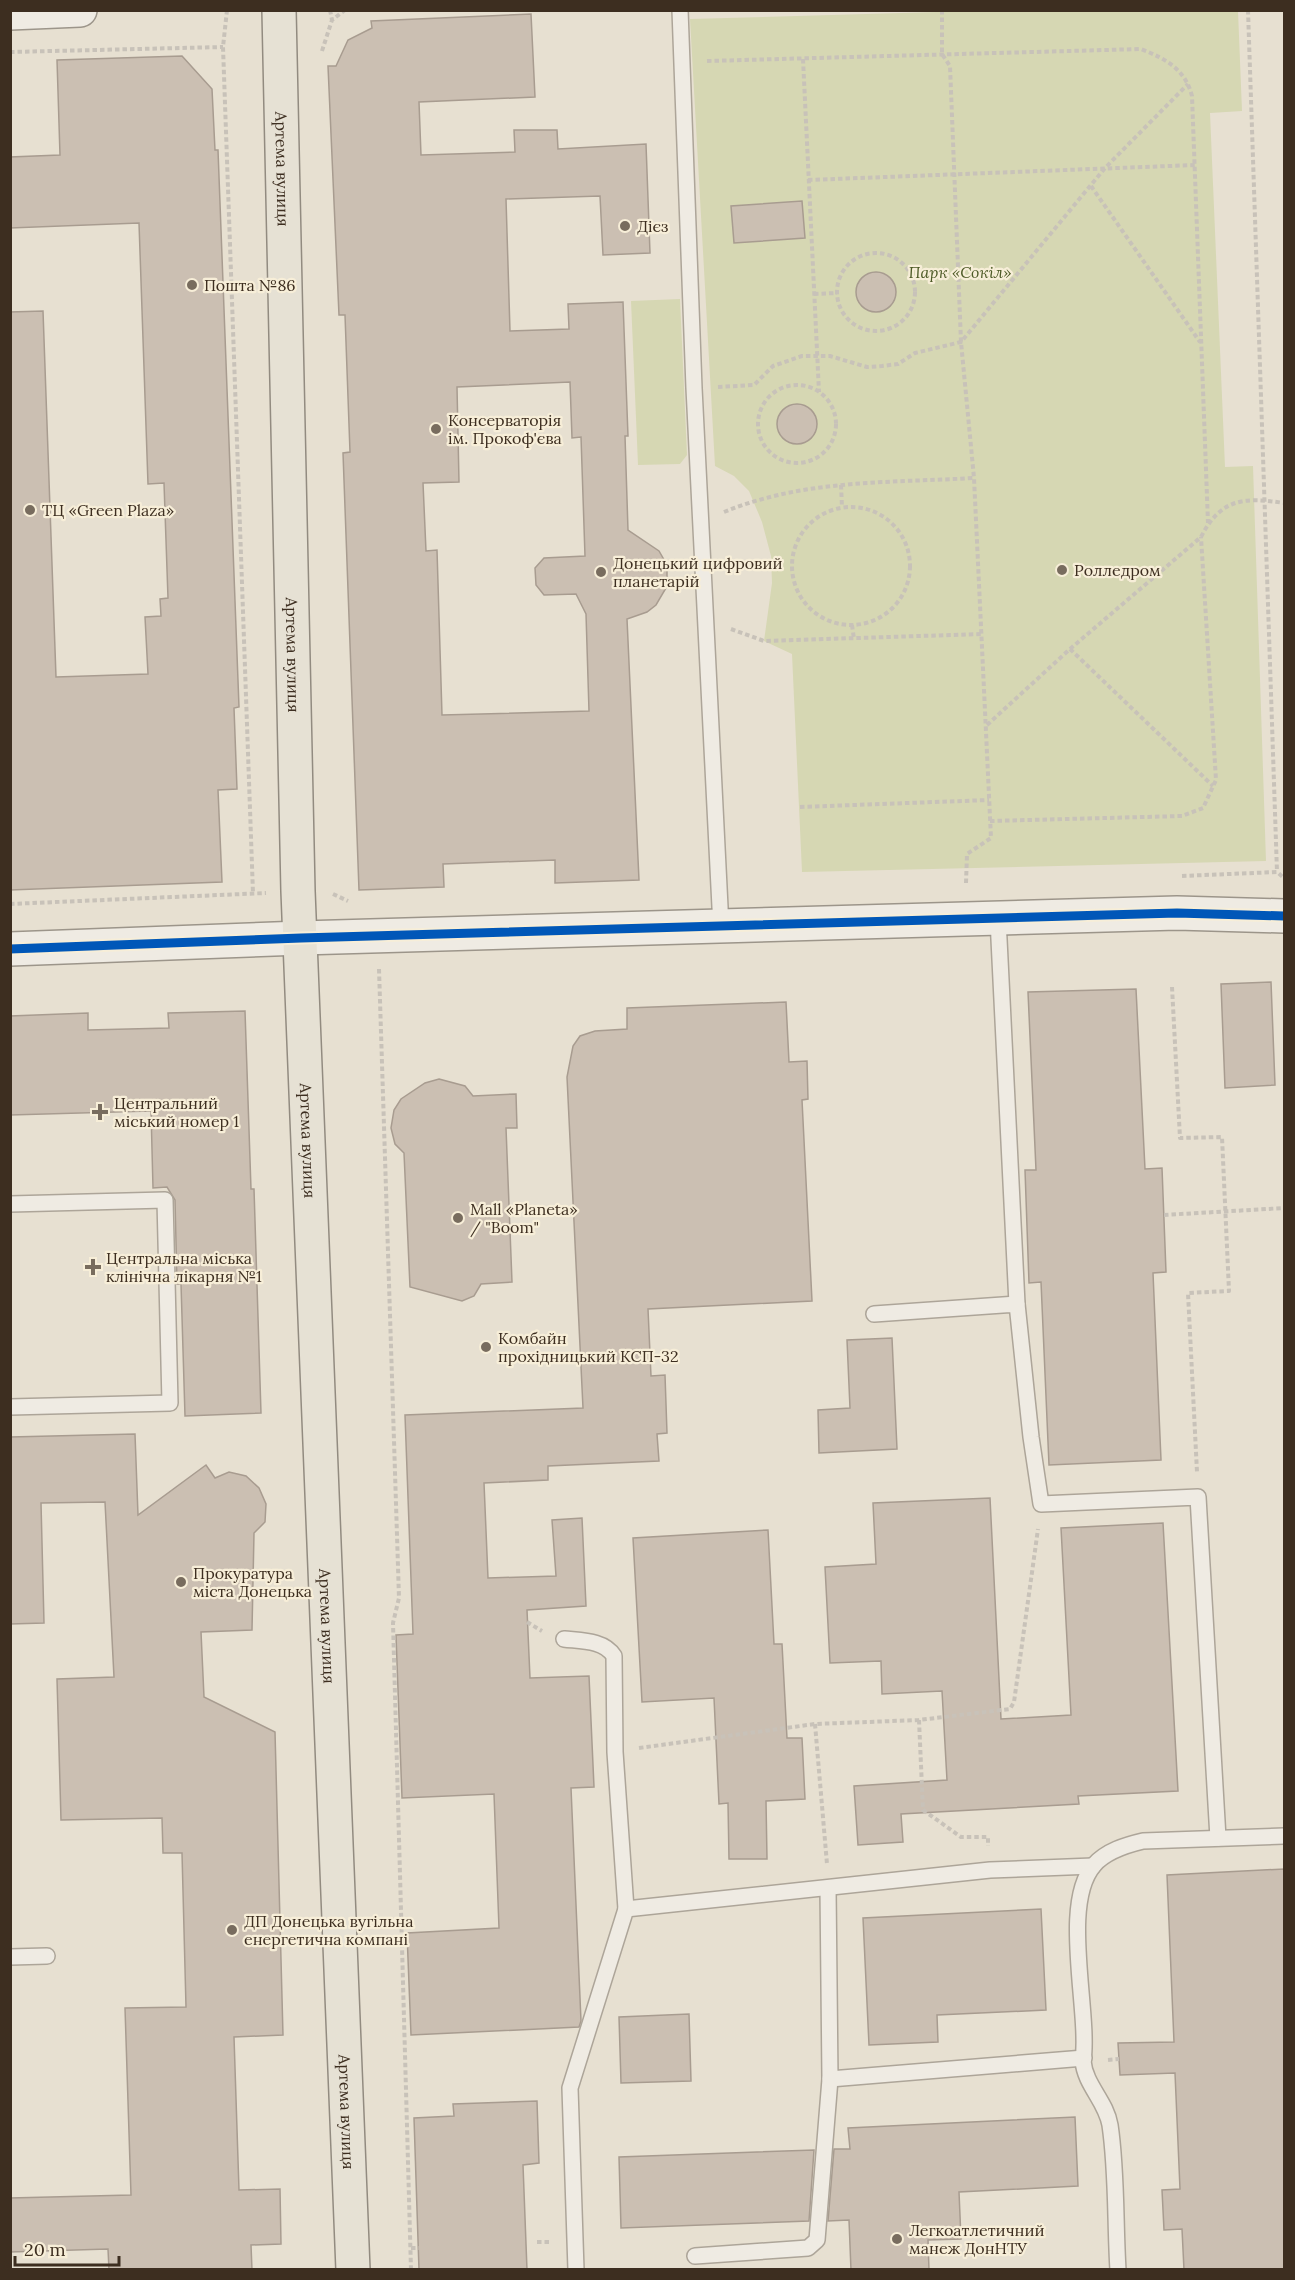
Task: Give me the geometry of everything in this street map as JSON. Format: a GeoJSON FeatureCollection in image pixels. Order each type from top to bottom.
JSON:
{"type":"FeatureCollection","features":[{"type":"Feature","properties":{"kind":"main road","name":"Артема вулиця"},"geometry":{"type":"LineString","coordinates":[[279,10],[283,309],[298,891],[353,2270]]}},
{"type":"Feature","properties":{"kind":"street"},"geometry":{"type":"LineString","coordinates":[[10,13],[80,10]]}},
{"type":"Feature","properties":{"kind":"street"},"geometry":{"type":"LineString","coordinates":[[10,949],[301,938],[1177,913],[1284,916]]}},
{"type":"Feature","properties":{"kind":"lane"},"geometry":{"type":"LineString","coordinates":[[680,10],[680,62],[694,388],[721,927]]}},
{"type":"Feature","properties":{"kind":"lane"},"geometry":{"type":"LineString","coordinates":[[998,919],[1017,1304],[1031,1437],[1041,1504],[1198,1497],[1218,1838]]}},
{"type":"Feature","properties":{"kind":"lane"},"geometry":{"type":"LineString","coordinates":[[10,1204],[165,1200],[170,1403],[10,1407]]}},
{"type":"Feature","properties":{"kind":"lane"},"geometry":{"type":"LineString","coordinates":[[874,1314],[1017,1304]]}},
{"type":"Feature","properties":{"kind":"lane"},"geometry":{"type":"LineString","coordinates":[[564,1639],[602,1645],[610,1649],[614,1656],[615,1752],[626,1909],[570,2088],[576,2270]]}},
{"type":"Feature","properties":{"kind":"lane"},"geometry":{"type":"LineString","coordinates":[[626,1909],[990,1870],[1093,1866],[1123,1846],[1143,1841],[1284,1836]]}},
{"type":"Feature","properties":{"kind":"lane"},"geometry":{"type":"LineString","coordinates":[[1093,1866],[1079,1904],[1084,2058],[1086,2076],[1101,2101],[1110,2126],[1118,2270]]}},
{"type":"Feature","properties":{"kind":"lane"},"geometry":{"type":"LineString","coordinates":[[695,2256],[808,2248],[817,2240],[830,2079],[828,1888]]}},
{"type":"Feature","properties":{"kind":"lane"},"geometry":{"type":"LineString","coordinates":[[10,1957],[47,1956]]}},
{"type":"Feature","properties":{"kind":"lane"},"geometry":{"type":"LineString","coordinates":[[830,2079],[1084,2058]]}},
{"type":"Feature","properties":{"kind":"path"},"geometry":{"type":"LineString","coordinates":[[227,10],[223,47],[252,894]]}},
{"type":"Feature","properties":{"kind":"path"},"geometry":{"type":"LineString","coordinates":[[322,51],[332,20],[330,10]]}},
{"type":"Feature","properties":{"kind":"path"},"geometry":{"type":"LineString","coordinates":[[332,20],[345,10]]}},
{"type":"Feature","properties":{"kind":"path"},"geometry":{"type":"LineString","coordinates":[[942,10],[942,54],[950,66],[961,342],[974,478],[991,838],[967,854],[966,883]]}},
{"type":"Feature","properties":{"kind":"path"},"geometry":{"type":"LineString","coordinates":[[1248,10],[1277,873]]}},
{"type":"Feature","properties":{"kind":"path"},"geometry":{"type":"LineString","coordinates":[[10,52],[223,47]]}},
{"type":"Feature","properties":{"kind":"path"},"geometry":{"type":"LineString","coordinates":[[680,62],[1142,49],[1163,58],[1182,73],[1189,83],[1192,96],[1208,523]]}},
{"type":"Feature","properties":{"kind":"path"},"geometry":{"type":"LineString","coordinates":[[802,59],[819,392],[832,407],[836,420],[835,433],[830,445],[816,458],[798,463],[775,456],[765,448],[757,425],[765,400],[787,386],[800,385],[819,392]]}},
{"type":"Feature","properties":{"kind":"path"},"geometry":{"type":"LineString","coordinates":[[694,388],[754,385],[761,376],[786,360],[817,355],[839,357],[867,367],[882,366],[897,364],[915,352],[961,342],[1105,168],[1189,83]]}},
{"type":"Feature","properties":{"kind":"path"},"geometry":{"type":"LineString","coordinates":[[808,180],[1195,165]]}},
{"type":"Feature","properties":{"kind":"path"},"geometry":{"type":"LineString","coordinates":[[1090,186],[1202,344]]}},
{"type":"Feature","properties":{"kind":"path"},"geometry":{"type":"LineString","coordinates":[[880,254],[904,264],[915,288],[914,301],[909,314],[890,329],[878,331],[865,330],[845,316],[837,293],[845,269],[854,260],[880,254]]}},
{"type":"Feature","properties":{"kind":"path"},"geometry":{"type":"LineString","coordinates":[[814,294],[837,293]]}},
{"type":"Feature","properties":{"kind":"path"},"geometry":{"type":"LineString","coordinates":[[701,521],[754,499],[806,487],[974,478]]}},
{"type":"Feature","properties":{"kind":"path"},"geometry":{"type":"LineString","coordinates":[[841,485],[842,507]]}},
{"type":"Feature","properties":{"kind":"path"},"geometry":{"type":"LineString","coordinates":[[986,726],[1070,649],[1201,537],[1208,523],[1233,502],[1264,500],[1284,503]]}},
{"type":"Feature","properties":{"kind":"path"},"geometry":{"type":"LineString","coordinates":[[842,507],[861,507],[879,513],[895,525],[906,541],[910,560],[909,580],[902,597],[889,612],[872,621],[852,625],[833,622],[815,613],[801,599],[793,580],[791,560],[796,541],[808,525],[823,513],[842,507]]}},
{"type":"Feature","properties":{"kind":"path"},"geometry":{"type":"LineString","coordinates":[[990,821],[1182,816],[1203,808],[1216,780],[1201,537]]}},
{"type":"Feature","properties":{"kind":"path"},"geometry":{"type":"LineString","coordinates":[[705,619],[764,641],[982,634]]}},
{"type":"Feature","properties":{"kind":"path"},"geometry":{"type":"LineString","coordinates":[[852,625],[854,639]]}},
{"type":"Feature","properties":{"kind":"path"},"geometry":{"type":"LineString","coordinates":[[1070,649],[1213,786]]}},
{"type":"Feature","properties":{"kind":"path"},"geometry":{"type":"LineString","coordinates":[[800,807],[989,800]]}},
{"type":"Feature","properties":{"kind":"path"},"geometry":{"type":"LineString","coordinates":[[1180,876],[1277,873],[1284,878]]}},
{"type":"Feature","properties":{"kind":"path"},"geometry":{"type":"LineString","coordinates":[[955,883],[978,882]]}},
{"type":"Feature","properties":{"kind":"path"},"geometry":{"type":"LineString","coordinates":[[10,904],[298,891],[329,892],[351,903]]}},
{"type":"Feature","properties":{"kind":"path"},"geometry":{"type":"LineString","coordinates":[[378,965],[399,1598],[393,1623],[411,2270]]}},
{"type":"Feature","properties":{"kind":"path"},"geometry":{"type":"LineString","coordinates":[[1172,987],[1179,1138],[1222,1137],[1229,1291],[1188,1293],[1198,1497]]}},
{"type":"Feature","properties":{"kind":"path"},"geometry":{"type":"LineString","coordinates":[[1164,1215],[1284,1208]]}},
{"type":"Feature","properties":{"kind":"path"},"geometry":{"type":"LineString","coordinates":[[615,1752],[815,1724],[919,1720],[1010,1709],[1014,1702],[1041,1504]]}},
{"type":"Feature","properties":{"kind":"path"},"geometry":{"type":"LineString","coordinates":[[919,1720],[923,1810],[961,1837]]}},
{"type":"Feature","properties":{"kind":"path"},"geometry":{"type":"LineString","coordinates":[[815,1724],[828,1888]]}},
{"type":"Feature","properties":{"kind":"path"},"geometry":{"type":"LineString","coordinates":[[411,2248],[418,2248]]}},
{"type":"Feature","properties":{"kind":"green space","name":"Парк «Сокіл»"},"geometry":{"type":"Polygon","coordinates":[[[1005,10],[1238,11],[1242,111],[1210,113],[1225,467],[1253,466],[1266,861],[802,872],[792,654],[764,641],[772,583],[771,556],[762,522],[749,491],[734,476],[715,466],[690,19],[1005,10]]]}},
{"type":"Feature","properties":{"kind":"green space"},"geometry":{"type":"Polygon","coordinates":[[[680,299],[687,455],[680,464],[638,465],[631,301],[680,299]]]}},
{"type":"Feature","properties":{"kind":"building"},"geometry":{"type":"Polygon","coordinates":[[[531,14],[535,97],[419,102],[421,155],[515,152],[514,130],[557,130],[558,149],[646,144],[650,253],[603,255],[600,196],[506,199],[510,331],[569,329],[568,304],[623,302],[628,436],[625,436],[628,530],[659,551],[667,565],[666,588],[656,605],[647,612],[627,619],[639,880],[555,883],[555,860],[443,864],[444,887],[359,890],[343,453],[350,452],[345,315],[339,315],[328,66],[336,66],[348,40],[372,28],[371,21],[531,14]],[[570,382],[457,387],[459,482],[423,483],[426,551],[437,550],[442,715],[589,711],[586,614],[576,594],[544,595],[536,585],[535,568],[544,558],[585,556],[581,437],[572,438],[570,382]]]}},
{"type":"Feature","properties":{"kind":"building"},"geometry":{"type":"Polygon","coordinates":[[[182,56],[212,89],[215,150],[218,150],[239,707],[234,708],[237,789],[218,790],[222,882],[10,890],[10,312],[43,311],[56,677],[148,674],[145,617],[161,616],[160,599],[168,598],[164,483],[148,484],[139,223],[10,228],[10,157],[60,155],[57,60],[182,56]]]}},
{"type":"Feature","properties":{"kind":"building"},"geometry":{"type":"Polygon","coordinates":[[[802,201],[805,238],[734,243],[731,206],[802,201]]]}},
{"type":"Feature","properties":{"kind":"building"},"geometry":{"type":"Polygon","coordinates":[[[876,272],[884,273],[890,278],[895,284],[895,300],[890,306],[884,311],[876,312],[868,311],[862,306],[857,300],[856,292],[857,284],[862,278],[868,273],[876,272]]]}},
{"type":"Feature","properties":{"kind":"building"},"geometry":{"type":"Polygon","coordinates":[[[797,404],[805,405],[811,410],[816,416],[816,432],[811,438],[805,443],[797,444],[789,443],[783,438],[778,432],[777,424],[778,416],[783,410],[789,405],[797,404]]]}},
{"type":"Feature","properties":{"kind":"building"},"geometry":{"type":"Polygon","coordinates":[[[1271,982],[1275,1085],[1225,1088],[1221,984],[1271,982]]]}},
{"type":"Feature","properties":{"kind":"building"},"geometry":{"type":"Polygon","coordinates":[[[1136,989],[1145,1169],[1162,1168],[1166,1272],[1153,1273],[1161,1460],[1049,1465],[1041,1282],[1029,1283],[1025,1170],[1036,1170],[1028,992],[1136,989]]]}},
{"type":"Feature","properties":{"kind":"building"},"geometry":{"type":"Polygon","coordinates":[[[786,1002],[789,1062],[807,1061],[808,1099],[802,1100],[812,1301],[648,1309],[651,1376],[665,1375],[667,1433],[657,1434],[659,1461],[548,1466],[548,1480],[484,1483],[488,1578],[556,1576],[552,1520],[582,1518],[586,1606],[527,1610],[530,1678],[589,1676],[594,1787],[571,1788],[581,2021],[579,2027],[411,2035],[407,1933],[499,1928],[494,1794],[402,1798],[396,1635],[413,1634],[405,1415],[583,1408],[567,1077],[573,1046],[580,1036],[595,1031],[627,1029],[627,1008],[786,1002]]]}},
{"type":"Feature","properties":{"kind":"building"},"geometry":{"type":"Polygon","coordinates":[[[245,1011],[251,1189],[254,1189],[261,1413],[185,1416],[181,1284],[177,1284],[175,1200],[167,1187],[153,1188],[151,1111],[10,1115],[10,1016],[88,1013],[88,1030],[169,1028],[168,1013],[245,1011]]]}},
{"type":"Feature","properties":{"kind":"building","name":"Mall «Planeta» / \"Boom\""},"geometry":{"type":"Polygon","coordinates":[[[439,1079],[465,1086],[473,1096],[516,1094],[517,1128],[506,1128],[512,1282],[481,1284],[474,1296],[462,1301],[410,1287],[404,1153],[395,1144],[391,1128],[394,1110],[401,1099],[425,1083],[439,1079]]]}},
{"type":"Feature","properties":{"kind":"building"},"geometry":{"type":"Polygon","coordinates":[[[892,1338],[897,1449],[819,1453],[818,1410],[850,1408],[847,1340],[892,1338]]]}},
{"type":"Feature","properties":{"kind":"building","name":"ДП Донецька вугільна енергетична компані"},"geometry":{"type":"Polygon","coordinates":[[[135,1434],[138,1515],[206,1465],[215,1478],[229,1472],[246,1476],[259,1488],[266,1504],[265,1522],[254,1533],[252,1630],[201,1632],[204,1697],[275,1732],[283,2035],[234,2037],[239,2190],[280,2189],[281,2244],[251,2245],[252,2270],[109,2270],[108,2249],[10,2252],[10,2198],[131,2195],[125,2008],[186,2007],[182,1853],[163,1853],[162,1818],[61,1820],[57,1679],[114,1677],[105,1502],[41,1503],[44,1623],[10,1624],[10,1437],[135,1434]]]}},
{"type":"Feature","properties":{"kind":"building"},"geometry":{"type":"Polygon","coordinates":[[[990,1498],[1001,1719],[1071,1715],[1061,1528],[1163,1523],[1178,1791],[1078,1796],[1079,1804],[901,1814],[903,1842],[858,1845],[854,1786],[947,1780],[942,1691],[882,1694],[881,1661],[830,1663],[825,1567],[876,1564],[873,1503],[990,1498]]]}},
{"type":"Feature","properties":{"kind":"building"},"geometry":{"type":"Polygon","coordinates":[[[768,1530],[774,1644],[782,1644],[787,1738],[802,1738],[805,1799],[766,1801],[767,1859],[729,1859],[728,1803],[719,1804],[714,1698],[642,1702],[633,1538],[768,1530]]]}},
{"type":"Feature","properties":{"kind":"building"},"geometry":{"type":"Polygon","coordinates":[[[1284,1869],[1284,2270],[1184,2270],[1182,2229],[1164,2230],[1162,2190],[1180,2189],[1175,2073],[1120,2075],[1118,2043],[1174,2042],[1167,1875],[1284,1869]]]}},
{"type":"Feature","properties":{"kind":"building"},"geometry":{"type":"Polygon","coordinates":[[[1041,1909],[1046,2010],[937,2015],[938,2042],[869,2045],[863,1918],[1041,1909]]]}},
{"type":"Feature","properties":{"kind":"building"},"geometry":{"type":"Polygon","coordinates":[[[689,2014],[691,2081],[621,2083],[619,2017],[689,2014]]]}},
{"type":"Feature","properties":{"kind":"building"},"geometry":{"type":"Polygon","coordinates":[[[537,2101],[539,2163],[523,2165],[527,2270],[419,2270],[414,2118],[454,2116],[453,2104],[537,2101]]]}},
{"type":"Feature","properties":{"kind":"building"},"geometry":{"type":"Polygon","coordinates":[[[1075,2117],[1078,2186],[959,2192],[961,2239],[928,2240],[929,2270],[851,2270],[849,2220],[828,2221],[834,2149],[850,2149],[848,2128],[1075,2117]]]}},
{"type":"Feature","properties":{"kind":"building"},"geometry":{"type":"Polygon","coordinates":[[[814,2150],[809,2221],[621,2228],[619,2157],[814,2150]]]}},
{"type":"Feature","properties":{"kind":"cycle path"},"geometry":{"type":"LineString","coordinates":[[10,949],[301,938],[1177,913],[1284,916]]}},
{"type":"Feature","properties":{"kind":"place","name":"Дієз"},"geometry":{"type":"Point","coordinates":[625,226]}},
{"type":"Feature","properties":{"kind":"place","name":"Пошта №86"},"geometry":{"type":"Point","coordinates":[192,285]}},
{"type":"Feature","properties":{"kind":"place","name":"Консерваторія ім. Прокоф'єва"},"geometry":{"type":"Point","coordinates":[436,429]}},
{"type":"Feature","properties":{"kind":"place","name":"ТЦ «Green Plaza»"},"geometry":{"type":"Point","coordinates":[30,510]}},
{"type":"Feature","properties":{"kind":"place","name":"Ролледром"},"geometry":{"type":"Point","coordinates":[1062,570]}},
{"type":"Feature","properties":{"kind":"place","name":"Донецький цифровий планетарій"},"geometry":{"type":"Point","coordinates":[601,572]}},
{"type":"Feature","properties":{"kind":"place","name":"Центральний міський номер 1"},"geometry":{"type":"Point","coordinates":[100,1112]}},
{"type":"Feature","properties":{"kind":"place","name":"Mall «Planeta» / \"Boom\""},"geometry":{"type":"Point","coordinates":[458,1218]}},
{"type":"Feature","properties":{"kind":"place","name":"Центральна міська клінічна лікарня №1"},"geometry":{"type":"Point","coordinates":[93,1267]}},
{"type":"Feature","properties":{"kind":"place","name":"Комбайн прохідницький КСП-32"},"geometry":{"type":"Point","coordinates":[486,1347]}},
{"type":"Feature","properties":{"kind":"place","name":"Прокуратура міста Донецька"},"geometry":{"type":"Point","coordinates":[181,1582]}},
{"type":"Feature","properties":{"kind":"place","name":"ДП Донецька вугільна енергетична компані"},"geometry":{"type":"Point","coordinates":[232,1930]}},
{"type":"Feature","properties":{"kind":"place","name":"Легкоатлетичний манеж ДонНТУ"},"geometry":{"type":"Point","coordinates":[897,2239]}}]}
